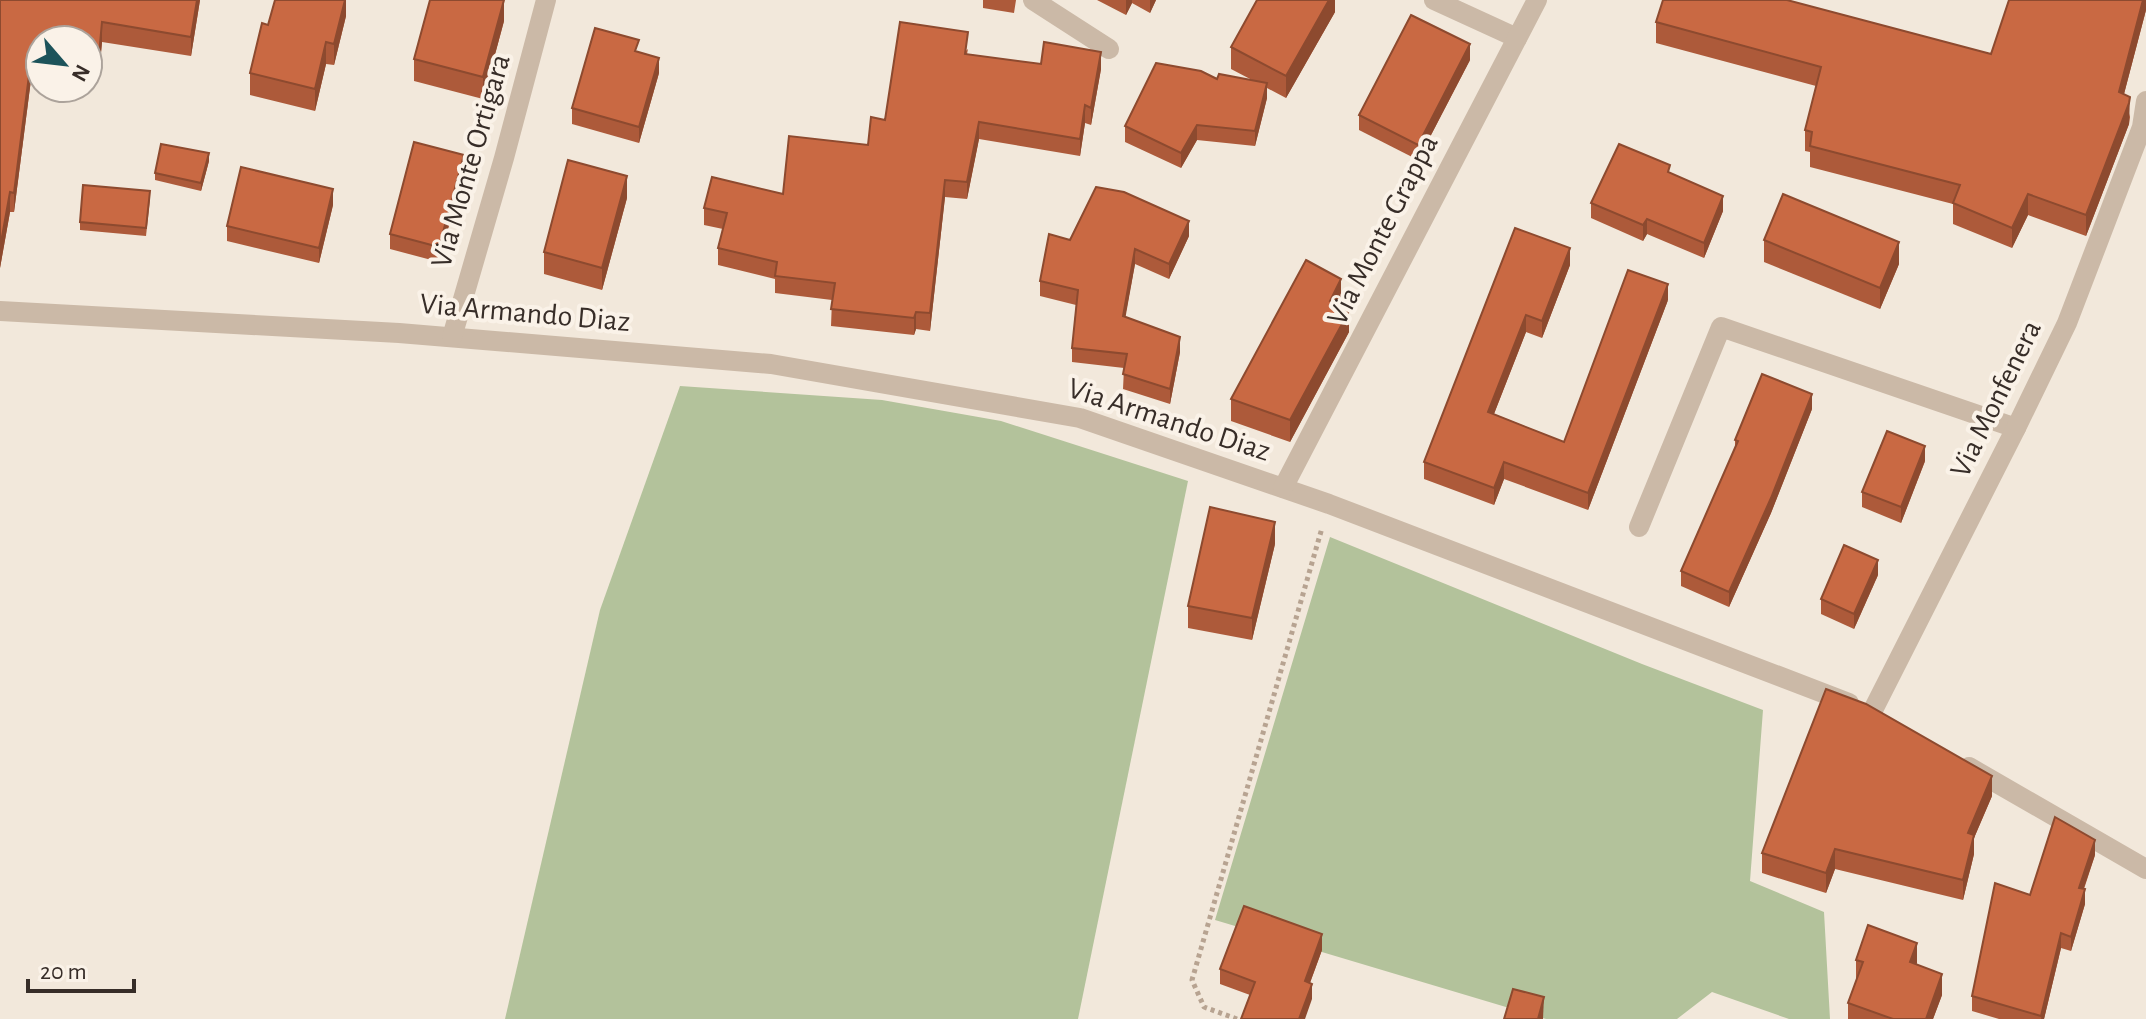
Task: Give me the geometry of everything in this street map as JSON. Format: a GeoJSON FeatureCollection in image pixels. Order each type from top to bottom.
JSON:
{"type":"FeatureCollection","features":[{"type":"Feature","properties":{"kind":"street","name":"Via Monte Ortigara"},"geometry":{"type":"LineString","coordinates":[[452,337],[546,0]]}},
{"type":"Feature","properties":{"kind":"street"},"geometry":{"type":"LineString","coordinates":[[1033,0],[1109,49]]}},
{"type":"Feature","properties":{"kind":"street"},"geometry":{"type":"LineString","coordinates":[[1434,0],[1517,38]]}},
{"type":"Feature","properties":{"kind":"street","name":"Via Monte Grappa"},"geometry":{"type":"LineString","coordinates":[[1283,488],[1537,0]]}},
{"type":"Feature","properties":{"kind":"street","name":"Via Monfenera"},"geometry":{"type":"LineString","coordinates":[[1879,716],[2067,323],[2142,127],[2146,101]]}},
{"type":"Feature","properties":{"kind":"street","name":"Via Armando Diaz"},"geometry":{"type":"LineString","coordinates":[[1,313],[452,337],[771,364],[1080,418],[1329,504],[1879,716]]}},
{"type":"Feature","properties":{"kind":"street"},"geometry":{"type":"LineString","coordinates":[[1639,527],[1721,327],[2016,428]]}},
{"type":"Feature","properties":{"kind":"street"},"geometry":{"type":"LineString","coordinates":[[1954,759],[2146,869]]}},
{"type":"Feature","properties":{"kind":"path"},"geometry":{"type":"LineString","coordinates":[[1237,1019],[1204,1007],[1192,980],[1329,504]]}},
{"type":"Feature","properties":{"kind":"green space"},"geometry":{"type":"Polygon","coordinates":[[[680,386],[882,400],[1001,421],[1188,481],[1078,1019],[505,1019],[600,610],[680,386]]]}},
{"type":"Feature","properties":{"kind":"green space"},"geometry":{"type":"Polygon","coordinates":[[[1330,537],[1763,710],[1750,881],[1824,912],[1830,1019],[1789,1019],[1712,992],[1677,1019],[1546,1019],[1215,920],[1330,537]]]}},
{"type":"Feature","properties":{"kind":"building"},"geometry":{"type":"Polygon","coordinates":[[[0,0],[197,0],[191,37],[102,22],[24,24],[25,104],[14,193],[10,192],[0,248],[0,0]]]}},
{"type":"Feature","properties":{"kind":"building"},"geometry":{"type":"Polygon","coordinates":[[[275,0],[345,0],[334,44],[326,42],[315,89],[250,73],[262,23],[268,25],[275,0]]]}},
{"type":"Feature","properties":{"kind":"building"},"geometry":{"type":"Polygon","coordinates":[[[430,0],[504,0],[483,77],[414,59],[430,0]]]}},
{"type":"Feature","properties":{"kind":"building"},"geometry":{"type":"Polygon","coordinates":[[[1257,0],[1329,0],[1286,76],[1231,47],[1257,0]]]}},
{"type":"Feature","properties":{"kind":"building"},"geometry":{"type":"Polygon","coordinates":[[[1663,0],[1787,0],[1991,54],[2009,0],[2143,0],[2119,92],[2130,97],[2129,103],[2086,215],[2028,194],[2012,228],[1953,203],[1960,185],[1810,146],[1812,132],[1805,130],[1821,67],[1656,22],[1663,0]]]}},
{"type":"Feature","properties":{"kind":"building"},"geometry":{"type":"Polygon","coordinates":[[[1411,15],[1470,44],[1418,145],[1359,115],[1411,15]]]}},
{"type":"Feature","properties":{"kind":"building"},"geometry":{"type":"Polygon","coordinates":[[[900,22],[968,32],[965,54],[1041,64],[1044,42],[1101,52],[1091,108],[1085,105],[1080,139],[979,122],[967,182],[945,180],[930,313],[916,312],[914,318],[831,309],[835,283],[775,276],[777,262],[718,248],[727,213],[704,208],[712,177],[783,194],[789,136],[868,145],[871,117],[885,120],[900,22]]]}},
{"type":"Feature","properties":{"kind":"building"},"geometry":{"type":"Polygon","coordinates":[[[595,28],[639,40],[635,51],[659,58],[639,127],[572,108],[595,28]]]}},
{"type":"Feature","properties":{"kind":"building"},"geometry":{"type":"Polygon","coordinates":[[[1156,63],[1201,71],[1217,79],[1219,74],[1267,83],[1255,131],[1197,125],[1181,153],[1125,126],[1156,63]]]}},
{"type":"Feature","properties":{"kind":"building"},"geometry":{"type":"Polygon","coordinates":[[[414,142],[464,155],[439,247],[390,234],[414,142]]]}},
{"type":"Feature","properties":{"kind":"building"},"geometry":{"type":"Polygon","coordinates":[[[161,144],[209,153],[201,183],[155,173],[161,144]]]}},
{"type":"Feature","properties":{"kind":"building"},"geometry":{"type":"Polygon","coordinates":[[[1619,144],[1670,165],[1668,172],[1723,196],[1704,243],[1647,219],[1643,225],[1591,203],[1619,144]]]}},
{"type":"Feature","properties":{"kind":"building"},"geometry":{"type":"Polygon","coordinates":[[[568,160],[627,176],[602,268],[544,252],[568,160]]]}},
{"type":"Feature","properties":{"kind":"building"},"geometry":{"type":"Polygon","coordinates":[[[241,167],[333,189],[319,248],[227,226],[241,167]]]}},
{"type":"Feature","properties":{"kind":"building"},"geometry":{"type":"Polygon","coordinates":[[[83,185],[150,191],[146,228],[80,222],[83,185]]]}},
{"type":"Feature","properties":{"kind":"building"},"geometry":{"type":"Polygon","coordinates":[[[1096,187],[1124,192],[1189,221],[1169,264],[1135,249],[1123,316],[1180,337],[1170,389],[1123,374],[1127,354],[1072,348],[1078,290],[1040,281],[1049,234],[1070,240],[1096,187]]]}},
{"type":"Feature","properties":{"kind":"building"},"geometry":{"type":"Polygon","coordinates":[[[1783,194],[1899,242],[1880,288],[1764,240],[1783,194]]]}},
{"type":"Feature","properties":{"kind":"building"},"geometry":{"type":"Polygon","coordinates":[[[1515,228],[1570,248],[1542,321],[1526,315],[1488,412],[1564,442],[1628,270],[1668,284],[1588,493],[1504,462],[1494,488],[1424,462],[1515,228]]]}},
{"type":"Feature","properties":{"kind":"building"},"geometry":{"type":"Polygon","coordinates":[[[1306,260],[1341,279],[1330,301],[1349,311],[1290,420],[1231,399],[1306,260]]]}},
{"type":"Feature","properties":{"kind":"building"},"geometry":{"type":"Polygon","coordinates":[[[1762,374],[1812,394],[1729,592],[1681,571],[1738,441],[1735,440],[1762,374]]]}},
{"type":"Feature","properties":{"kind":"building"},"geometry":{"type":"Polygon","coordinates":[[[1887,431],[1925,446],[1901,507],[1862,492],[1887,431]]]}},
{"type":"Feature","properties":{"kind":"building"},"geometry":{"type":"Polygon","coordinates":[[[1210,507],[1275,522],[1252,618],[1188,606],[1210,507]]]}},
{"type":"Feature","properties":{"kind":"building"},"geometry":{"type":"Polygon","coordinates":[[[1844,545],[1878,560],[1854,614],[1821,599],[1844,545]]]}},
{"type":"Feature","properties":{"kind":"building"},"geometry":{"type":"Polygon","coordinates":[[[1826,689],[1866,704],[1992,776],[1968,833],[1974,835],[1963,880],[1835,849],[1826,873],[1762,853],[1826,689]]]}},
{"type":"Feature","properties":{"kind":"building"},"geometry":{"type":"Polygon","coordinates":[[[2055,817],[2095,840],[2079,888],[2085,889],[2071,937],[2061,933],[2041,1016],[1972,996],[1995,883],[2030,895],[2055,817]]]}},
{"type":"Feature","properties":{"kind":"building"},"geometry":{"type":"Polygon","coordinates":[[[1244,906],[1322,934],[1305,981],[1312,984],[1299,1019],[1241,1019],[1255,982],[1220,969],[1244,906]]]}},
{"type":"Feature","properties":{"kind":"building"},"geometry":{"type":"Polygon","coordinates":[[[1868,925],[1917,943],[1910,962],[1942,974],[1926,1019],[1893,1019],[1848,1003],[1863,962],[1856,960],[1868,925]]]}},
{"type":"Feature","properties":{"kind":"building"},"geometry":{"type":"Polygon","coordinates":[[[1513,989],[1544,997],[1538,1019],[1504,1019],[1513,989]]]}}]}
